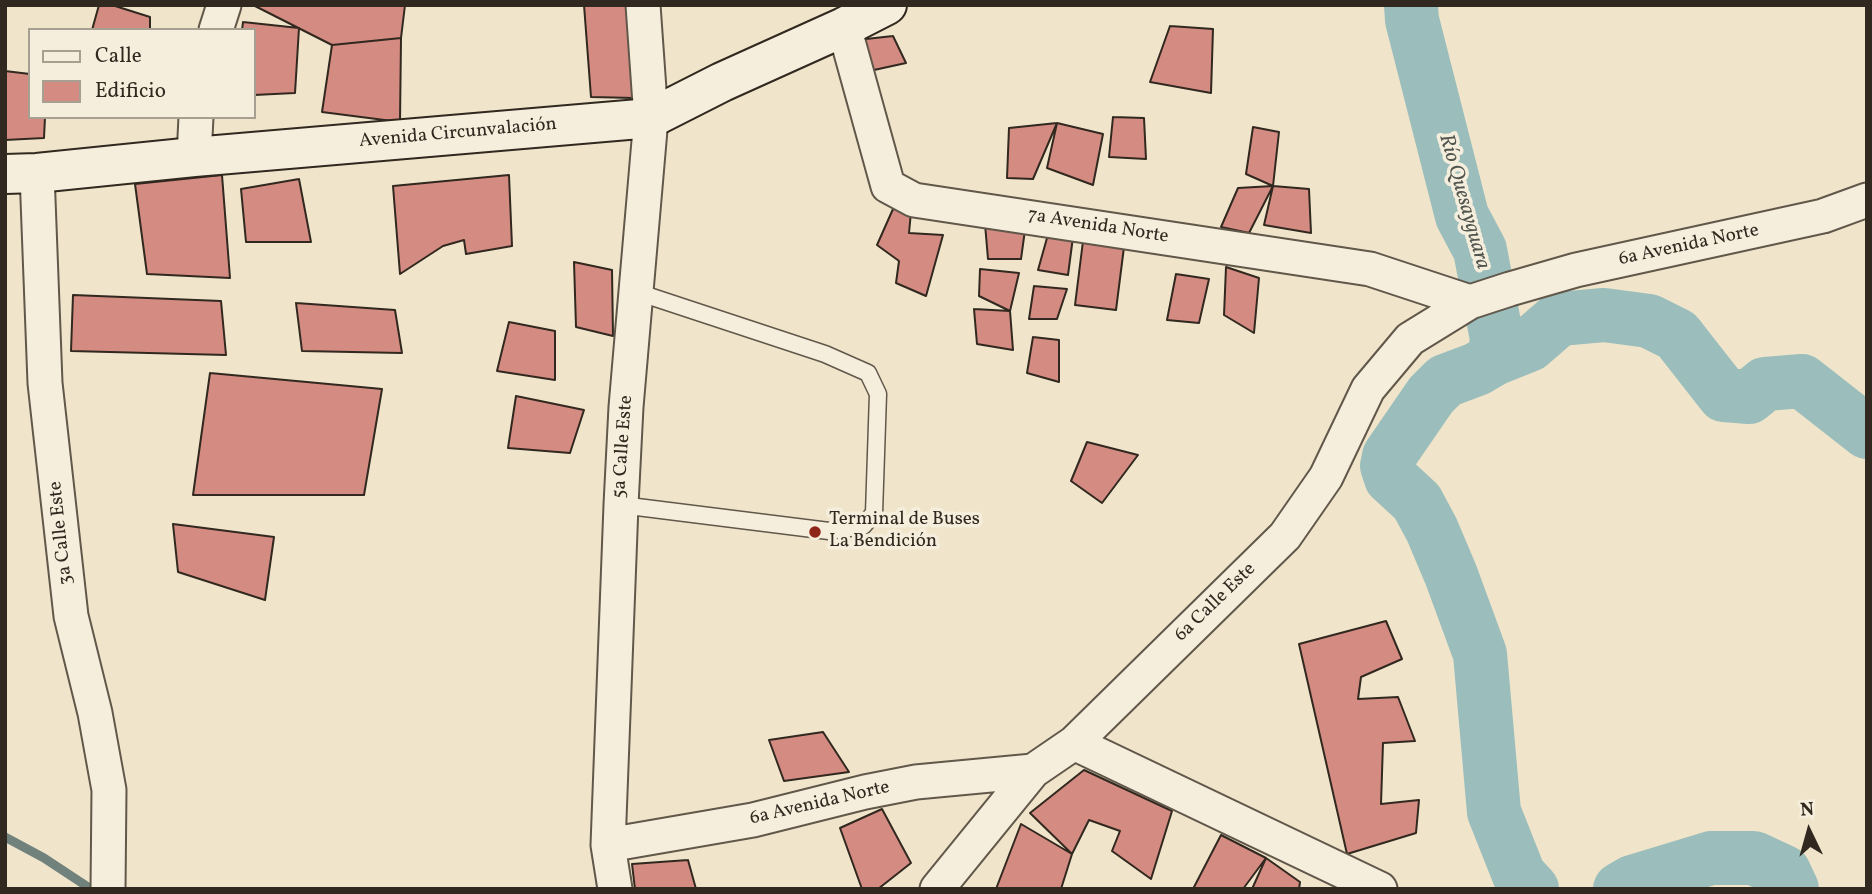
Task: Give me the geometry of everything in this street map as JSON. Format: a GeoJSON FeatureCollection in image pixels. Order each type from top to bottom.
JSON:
{"type":"FeatureCollection","features":[{"type":"Feature","properties":{"kind":"street"},"geometry":{"type":"LineString","coordinates":[[217,28],[224,5]]}},
{"type":"Feature","properties":{"kind":"street","name":"5a Calle Este"},"geometry":{"type":"LineString","coordinates":[[615,889],[608,845],[621,505],[626,407],[652,118],[643,5]]}},
{"type":"Feature","properties":{"kind":"street","name":"Avenida Circunvalación"},"geometry":{"type":"LineString","coordinates":[[21,173],[652,118],[722,82],[887,5]]}},
{"type":"Feature","properties":{"kind":"street","name":"7a Avenida Norte"},"geometry":{"type":"LineString","coordinates":[[844,27],[888,187],[914,200],[1370,269],[1470,302]]}},
{"type":"Feature","properties":{"kind":"street"},"geometry":{"type":"LineString","coordinates":[[194,157],[195,119]]}},
{"type":"Feature","properties":{"kind":"street","name":"3a Calle Este"},"geometry":{"type":"LineString","coordinates":[[21,173],[71,616],[95,713],[109,790],[108,880]]}},
{"type":"Feature","properties":{"kind":"street","name":"6a Avenida Norte"},"geometry":{"type":"LineString","coordinates":[[1470,302],[1576,270],[1823,216],[1867,200]]}},
{"type":"Feature","properties":{"kind":"street","name":"6a Calle Este"},"geometry":{"type":"LineString","coordinates":[[937,889],[1033,771],[1074,743],[1285,536],[1326,477],[1368,389],[1410,339],[1470,302]]}},
{"type":"Feature","properties":{"kind":"street"},"geometry":{"type":"LineString","coordinates":[[1074,743],[1380,889]]}},
{"type":"Feature","properties":{"kind":"street","name":"6a Avenida Norte"},"geometry":{"type":"LineString","coordinates":[[608,845],[753,820],[916,782],[1033,771]]}},
{"type":"Feature","properties":{"kind":"lane"},"geometry":{"type":"LineString","coordinates":[[621,505],[829,531],[863,526],[874,513],[878,394],[868,373],[825,354],[636,292]]}},
{"type":"Feature","properties":{"kind":"building"},"geometry":{"type":"Polygon","coordinates":[[[99,5],[112,5],[150,17],[150,28],[93,28],[99,5]]]}},
{"type":"Feature","properties":{"kind":"building"},"geometry":{"type":"Polygon","coordinates":[[[253,5],[405,5],[401,38],[332,45],[253,5]]]}},
{"type":"Feature","properties":{"kind":"building"},"geometry":{"type":"Polygon","coordinates":[[[584,5],[627,5],[634,98],[591,97],[584,5]]]}},
{"type":"Feature","properties":{"kind":"building"},"geometry":{"type":"Polygon","coordinates":[[[243,22],[299,28],[295,93],[256,95],[256,28],[242,28],[243,22]]]}},
{"type":"Feature","properties":{"kind":"building"},"geometry":{"type":"Polygon","coordinates":[[[1170,26],[1213,29],[1211,93],[1150,82],[1170,26]]]}},
{"type":"Feature","properties":{"kind":"building"},"geometry":{"type":"Polygon","coordinates":[[[893,36],[906,63],[874,70],[848,41],[893,36]]]}},
{"type":"Feature","properties":{"kind":"building"},"geometry":{"type":"Polygon","coordinates":[[[401,38],[400,122],[322,112],[332,45],[401,38]]]}},
{"type":"Feature","properties":{"kind":"building"},"geometry":{"type":"Polygon","coordinates":[[[5,71],[28,74],[28,119],[45,119],[44,138],[5,140],[5,71]]]}},
{"type":"Feature","properties":{"kind":"building"},"geometry":{"type":"Polygon","coordinates":[[[1113,117],[1144,118],[1146,159],[1109,157],[1113,117]]]}},
{"type":"Feature","properties":{"kind":"building"},"geometry":{"type":"Polygon","coordinates":[[[1057,123],[1103,134],[1093,185],[1047,168],[1057,123]]]}},
{"type":"Feature","properties":{"kind":"building"},"geometry":{"type":"Polygon","coordinates":[[[1057,123],[1033,179],[1007,178],[1009,128],[1057,123]]]}},
{"type":"Feature","properties":{"kind":"building"},"geometry":{"type":"Polygon","coordinates":[[[1253,127],[1279,132],[1273,186],[1246,174],[1253,127]]]}},
{"type":"Feature","properties":{"kind":"building"},"geometry":{"type":"Polygon","coordinates":[[[222,175],[230,278],[147,274],[135,184],[222,175]]]}},
{"type":"Feature","properties":{"kind":"building"},"geometry":{"type":"Polygon","coordinates":[[[509,175],[512,246],[466,254],[464,240],[443,246],[400,274],[393,186],[509,175]]]}},
{"type":"Feature","properties":{"kind":"building"},"geometry":{"type":"Polygon","coordinates":[[[299,179],[311,242],[246,242],[241,189],[299,179]]]}},
{"type":"Feature","properties":{"kind":"building"},"geometry":{"type":"Polygon","coordinates":[[[1273,186],[1309,189],[1311,233],[1264,225],[1273,186]]]}},
{"type":"Feature","properties":{"kind":"building"},"geometry":{"type":"Polygon","coordinates":[[[1273,186],[1249,233],[1221,227],[1238,188],[1273,186]]]}},
{"type":"Feature","properties":{"kind":"building"},"geometry":{"type":"Polygon","coordinates":[[[893,209],[911,212],[909,233],[943,235],[926,296],[896,283],[899,261],[877,245],[893,209]]]}},
{"type":"Feature","properties":{"kind":"building"},"geometry":{"type":"Polygon","coordinates":[[[985,224],[1025,230],[1021,259],[988,259],[985,224]]]}},
{"type":"Feature","properties":{"kind":"building"},"geometry":{"type":"Polygon","coordinates":[[[1073,237],[1068,275],[1038,270],[1047,238],[1073,237]]]}},
{"type":"Feature","properties":{"kind":"building"},"geometry":{"type":"Polygon","coordinates":[[[1083,241],[1124,247],[1116,310],[1075,305],[1083,241]]]}},
{"type":"Feature","properties":{"kind":"building"},"geometry":{"type":"Polygon","coordinates":[[[574,262],[612,270],[613,336],[576,327],[574,262]]]}},
{"type":"Feature","properties":{"kind":"building"},"geometry":{"type":"Polygon","coordinates":[[[1226,267],[1259,278],[1254,333],[1224,315],[1226,267]]]}},
{"type":"Feature","properties":{"kind":"building"},"geometry":{"type":"Polygon","coordinates":[[[980,269],[1019,273],[1010,311],[979,296],[980,269]]]}},
{"type":"Feature","properties":{"kind":"building"},"geometry":{"type":"Polygon","coordinates":[[[1176,274],[1209,279],[1199,323],[1167,320],[1176,274]]]}},
{"type":"Feature","properties":{"kind":"building"},"geometry":{"type":"Polygon","coordinates":[[[1034,286],[1067,289],[1057,319],[1029,319],[1034,286]]]}},
{"type":"Feature","properties":{"kind":"building"},"geometry":{"type":"Polygon","coordinates":[[[73,295],[221,301],[226,355],[71,351],[73,295]]]}},
{"type":"Feature","properties":{"kind":"building"},"geometry":{"type":"Polygon","coordinates":[[[296,303],[395,310],[402,353],[302,351],[296,303]]]}},
{"type":"Feature","properties":{"kind":"building"},"geometry":{"type":"Polygon","coordinates":[[[974,309],[1010,311],[1013,350],[977,344],[974,309]]]}},
{"type":"Feature","properties":{"kind":"building"},"geometry":{"type":"Polygon","coordinates":[[[509,322],[555,331],[555,380],[497,371],[509,322]]]}},
{"type":"Feature","properties":{"kind":"building"},"geometry":{"type":"Polygon","coordinates":[[[1033,337],[1059,340],[1059,382],[1027,373],[1033,337]]]}},
{"type":"Feature","properties":{"kind":"building"},"geometry":{"type":"Polygon","coordinates":[[[210,373],[382,389],[364,495],[193,495],[210,373]]]}},
{"type":"Feature","properties":{"kind":"building"},"geometry":{"type":"Polygon","coordinates":[[[516,396],[584,410],[570,453],[508,448],[516,396]]]}},
{"type":"Feature","properties":{"kind":"building"},"geometry":{"type":"Polygon","coordinates":[[[1087,442],[1138,455],[1102,503],[1071,481],[1087,442]]]}},
{"type":"Feature","properties":{"kind":"building"},"geometry":{"type":"Polygon","coordinates":[[[173,524],[274,537],[265,600],[178,572],[173,524]]]}},
{"type":"Feature","properties":{"kind":"building"},"geometry":{"type":"Polygon","coordinates":[[[1386,621],[1402,659],[1361,677],[1358,699],[1398,697],[1415,741],[1383,743],[1381,804],[1419,800],[1416,833],[1347,854],[1299,644],[1386,621]]]}},
{"type":"Feature","properties":{"kind":"building"},"geometry":{"type":"Polygon","coordinates":[[[823,732],[849,772],[784,781],[769,740],[823,732]]]}},
{"type":"Feature","properties":{"kind":"building"},"geometry":{"type":"Polygon","coordinates":[[[1084,770],[1172,811],[1151,879],[1112,851],[1120,831],[1089,820],[1072,854],[1030,813],[1084,770]]]}},
{"type":"Feature","properties":{"kind":"building"},"geometry":{"type":"Polygon","coordinates":[[[882,809],[911,863],[878,889],[862,889],[840,828],[882,809]]]}},
{"type":"Feature","properties":{"kind":"building"},"geometry":{"type":"Polygon","coordinates":[[[1021,824],[1072,854],[1061,889],[996,889],[1021,824]]]}},
{"type":"Feature","properties":{"kind":"building"},"geometry":{"type":"Polygon","coordinates":[[[1221,835],[1266,858],[1243,889],[1193,889],[1221,835]]]}},
{"type":"Feature","properties":{"kind":"building"},"geometry":{"type":"Polygon","coordinates":[[[1266,858],[1300,882],[1299,889],[1252,889],[1266,858]]]}},
{"type":"Feature","properties":{"kind":"building"},"geometry":{"type":"Polygon","coordinates":[[[688,860],[696,889],[635,889],[632,864],[688,860]]]}},
{"type":"Feature","properties":{"kind":"waterway","name":"Río Quesayguara"},"geometry":{"type":"LineString","coordinates":[[1411,5],[1412,20],[1462,216],[1480,250],[1497,339],[1494,359]]}},
{"type":"Feature","properties":{"kind":"waterway"},"geometry":{"type":"LineString","coordinates":[[1532,889],[1519,875],[1494,812],[1480,654],[1432,530],[1417,502],[1391,478],[1387,466],[1389,456],[1431,395],[1445,381],[1529,345],[1559,319],[1604,315],[1649,321],[1677,335],[1724,395],[1749,397],[1765,384],[1802,381],[1867,432]]}},
{"type":"Feature","properties":{"kind":"waterway"},"geometry":{"type":"LineString","coordinates":[[5,837],[44,858],[91,889]]}},
{"type":"Feature","properties":{"kind":"waterway"},"geometry":{"type":"LineString","coordinates":[[1620,889],[1632,882],[1711,858],[1754,858],[1784,872],[1792,889]]}},
{"type":"Feature","properties":{"kind":"place","name":"Terminal de Buses La Bendición"},"geometry":{"type":"Point","coordinates":[815,532]}}]}
